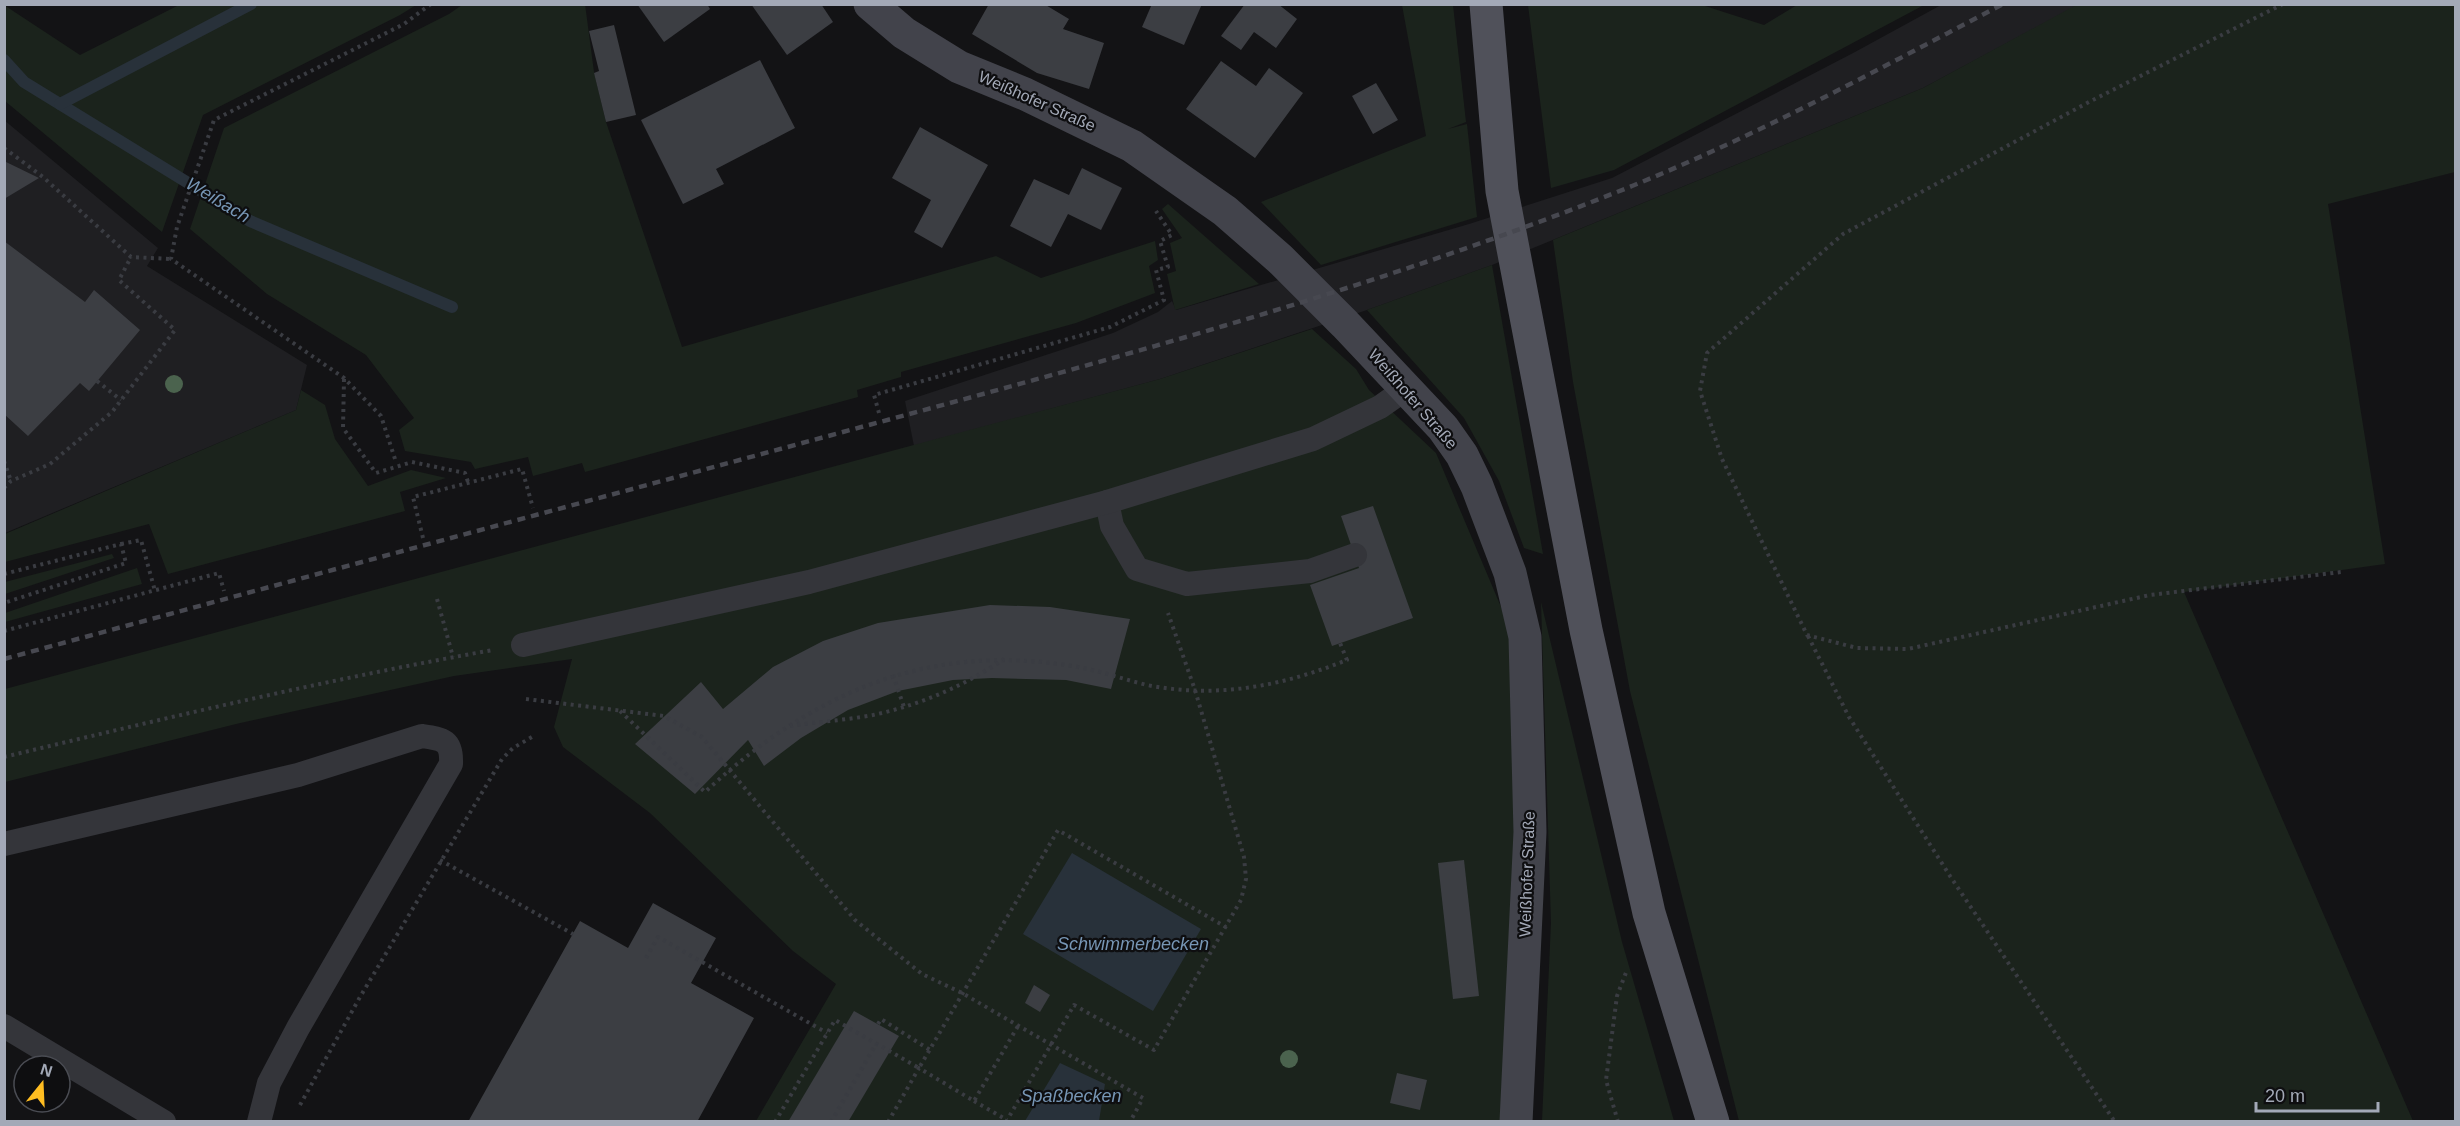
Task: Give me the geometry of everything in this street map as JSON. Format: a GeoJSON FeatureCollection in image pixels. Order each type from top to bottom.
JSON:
{"type":"FeatureCollection","features":[{"type":"Feature","properties":{"kind":"main road","name":"Weißhofer Straße"},"geometry":{"type":"LineString","coordinates":[[870,4],[904,33],[959,67],[1025,94],[1132,146],[1225,211],[1280,259],[1407,388],[1443,428],[1462,455],[1477,486],[1509,573],[1525,637],[1530,832],[1516,1122]]}},
{"type":"Feature","properties":{"kind":"main road"},"geometry":{"type":"LineString","coordinates":[[1486,4],[1502,191],[1586,630],[1649,913],[1713,1122]]}},
{"type":"Feature","properties":{"kind":"lane"},"geometry":{"type":"LineString","coordinates":[[523,645],[809,582],[1107,502],[1313,439],[1380,407],[1407,388]]}},
{"type":"Feature","properties":{"kind":"lane"},"geometry":{"type":"LineString","coordinates":[[1107,502],[1112,525],[1137,569],[1187,584],[1310,571],[1355,555]]}},
{"type":"Feature","properties":{"kind":"lane"},"geometry":{"type":"LineString","coordinates":[[4,844],[298,775],[422,736],[439,738],[449,744],[452,752],[451,764],[269,1083],[259,1122]]}},
{"type":"Feature","properties":{"kind":"lane"},"geometry":{"type":"LineString","coordinates":[[4,1026],[164,1122]]}},
{"type":"Feature","properties":{"kind":"path"},"geometry":{"type":"LineString","coordinates":[[171,259],[177,227],[214,120],[404,24],[431,4]]}},
{"type":"Feature","properties":{"kind":"path"},"geometry":{"type":"LineString","coordinates":[[2115,1122],[1950,876],[1849,717],[1722,459],[1700,391],[1707,353],[1843,234],[2099,96],[2283,4]]}},
{"type":"Feature","properties":{"kind":"path"},"geometry":{"type":"LineString","coordinates":[[4,148],[43,177],[131,256],[171,259],[344,378],[381,416],[395,459]]}},
{"type":"Feature","properties":{"kind":"path"},"geometry":{"type":"LineString","coordinates":[[879,414],[874,394],[1110,327],[1164,300],[1156,270],[1168,267],[1160,241],[1172,235],[1152,205]]}},
{"type":"Feature","properties":{"kind":"path"},"geometry":{"type":"LineString","coordinates":[[4,488],[11,481],[50,464],[112,412],[175,330],[119,280],[131,256]]}},
{"type":"Feature","properties":{"kind":"path"},"geometry":{"type":"LineString","coordinates":[[344,378],[343,428],[376,473],[412,462],[465,473],[468,482]]}},
{"type":"Feature","properties":{"kind":"path"},"geometry":{"type":"LineString","coordinates":[[97,381],[121,400]]}},
{"type":"Feature","properties":{"kind":"path"},"geometry":{"type":"LineString","coordinates":[[4,460],[11,481]]}},
{"type":"Feature","properties":{"kind":"path"},"geometry":{"type":"LineString","coordinates":[[423,538],[413,497],[468,482],[522,469],[533,508]]}},
{"type":"Feature","properties":{"kind":"path"},"geometry":{"type":"LineString","coordinates":[[4,574],[141,540],[155,591]]}},
{"type":"Feature","properties":{"kind":"path"},"geometry":{"type":"LineString","coordinates":[[4,603],[126,563],[121,544]]}},
{"type":"Feature","properties":{"kind":"path"},"geometry":{"type":"LineString","coordinates":[[1807,635],[1857,648],[1908,649],[2150,595],[2341,572]]}},
{"type":"Feature","properties":{"kind":"path"},"geometry":{"type":"LineString","coordinates":[[4,631],[219,573],[224,591]]}},
{"type":"Feature","properties":{"kind":"path"},"geometry":{"type":"LineString","coordinates":[[437,599],[453,657]]}},
{"type":"Feature","properties":{"kind":"path"},"geometry":{"type":"LineString","coordinates":[[775,1122],[835,1020],[1007,1121],[1074,1005],[1154,1050],[1241,900],[1246,879],[1245,868],[1195,690],[1165,604]]}},
{"type":"Feature","properties":{"kind":"path"},"geometry":{"type":"LineString","coordinates":[[620,711],[705,792],[729,769],[789,726],[833,701],[893,675],[933,666],[1004,659],[1074,666],[1148,685],[1195,690],[1249,688],[1280,684],[1347,660],[1340,643]]}},
{"type":"Feature","properties":{"kind":"path"},"geometry":{"type":"LineString","coordinates":[[4,757],[192,711],[453,657],[523,645]]}},
{"type":"Feature","properties":{"kind":"path"},"geometry":{"type":"LineString","coordinates":[[789,726],[872,715],[904,707],[973,680],[1004,659]]}},
{"type":"Feature","properties":{"kind":"path"},"geometry":{"type":"LineString","coordinates":[[893,675],[904,707]]}},
{"type":"Feature","properties":{"kind":"path"},"geometry":{"type":"LineString","coordinates":[[526,699],[664,716],[702,737],[822,884],[855,920],[922,974],[962,993],[1143,1098],[1130,1122]]}},
{"type":"Feature","properties":{"kind":"path"},"geometry":{"type":"LineString","coordinates":[[296,1112],[360,997],[502,759],[513,747],[532,737]]}},
{"type":"Feature","properties":{"kind":"path"},"geometry":{"type":"LineString","coordinates":[[888,1122],[1058,830],[1226,927]]}},
{"type":"Feature","properties":{"kind":"path"},"geometry":{"type":"LineString","coordinates":[[441,860],[573,934]]}},
{"type":"Feature","properties":{"kind":"path"},"geometry":{"type":"LineString","coordinates":[[1618,1122],[1606,1080],[1617,996],[1649,913]]}},
{"type":"Feature","properties":{"kind":"path"},"geometry":{"type":"LineString","coordinates":[[646,958],[658,937],[826,1033]]}},
{"type":"Feature","properties":{"kind":"path"},"geometry":{"type":"LineString","coordinates":[[878,1024],[881,1019],[930,1050]]}},
{"type":"Feature","properties":{"kind":"path"},"geometry":{"type":"LineString","coordinates":[[974,1101],[1018,1026]]}},
{"type":"Feature","properties":{"kind":"path"},"geometry":{"type":"LineString","coordinates":[[831,1122],[876,1044]]}},
{"type":"Feature","properties":{"kind":"shaded area"},"geometry":{"type":"Polygon","coordinates":[[[585,4],[594,72],[606,122],[682,347],[996,256],[1041,278],[1155,241],[1158,260],[1149,266],[1155,293],[1076,323],[901,372],[901,377],[857,390],[858,397],[585,472],[582,463],[533,476],[528,457],[475,469],[471,462],[405,451],[399,430],[414,418],[366,355],[267,294],[190,229],[224,128],[449,14],[462,5],[585,4]]]}},
{"type":"Feature","properties":{"kind":"shaded area"},"geometry":{"type":"Polygon","coordinates":[[[2078,4],[2455,5],[2455,172],[2328,204],[2385,564],[2184,592],[2413,1121],[1739,1121],[1630,691],[1573,382],[1553,240],[1923,88],[2078,4]]]}},
{"type":"Feature","properties":{"kind":"shaded area"},"geometry":{"type":"Polygon","coordinates":[[[4,5],[80,55],[179,5],[416,5],[203,115],[162,232],[5,101],[4,5]]]}},
{"type":"Feature","properties":{"kind":"shaded area"},"geometry":{"type":"Polygon","coordinates":[[[1402,5],[1453,5],[1466,122],[1448,129],[1467,124],[1477,217],[1321,265],[1261,202],[1426,136],[1402,5]]]}},
{"type":"Feature","properties":{"kind":"shaded area"},"geometry":{"type":"Polygon","coordinates":[[[1528,5],[1702,5],[1764,25],[1797,5],[1924,5],[1614,170],[1551,188],[1528,5]]]}},
{"type":"Feature","properties":{"kind":"shaded area"},"geometry":{"type":"Polygon","coordinates":[[[1941,5],[2078,5],[1923,88],[1492,265],[1367,310],[1160,379],[914,446],[905,401],[1113,333],[1158,312],[1172,301],[1176,310],[1469,224],[1612,178],[1941,5]]]}},
{"type":"Feature","properties":{"kind":"shaded area"},"geometry":{"type":"Polygon","coordinates":[[[4,120],[158,248],[147,266],[307,365],[296,410],[5,533],[4,120]]]}},
{"type":"Feature","properties":{"kind":"shaded area"},"geometry":{"type":"Polygon","coordinates":[[[1168,204],[1259,284],[1175,310],[1167,274],[1176,271],[1170,243],[1182,238],[1162,209],[1168,204]]]}},
{"type":"Feature","properties":{"kind":"shaded area"},"geometry":{"type":"Polygon","coordinates":[[[1492,265],[1543,554],[1524,548],[1499,481],[1464,418],[1367,310],[1492,265]]]}},
{"type":"Feature","properties":{"kind":"shaded area"},"geometry":{"type":"Polygon","coordinates":[[[1312,329],[1356,369],[1369,390],[1436,453],[1512,633],[1518,809],[1504,1121],[756,1121],[836,984],[793,951],[650,813],[563,747],[554,727],[572,659],[454,676],[236,724],[5,782],[5,689],[1160,379],[1312,329]]]}},
{"type":"Feature","properties":{"kind":"shaded area"},"geometry":{"type":"Polygon","coordinates":[[[301,390],[325,405],[335,439],[368,486],[411,470],[446,478],[400,492],[405,511],[168,574],[149,524],[5,562],[5,534],[296,410],[301,390]]]}},
{"type":"Feature","properties":{"kind":"shaded area"},"geometry":{"type":"Polygon","coordinates":[[[112,554],[114,558],[5,594],[5,582],[112,554]]]}},
{"type":"Feature","properties":{"kind":"shaded area"},"geometry":{"type":"Polygon","coordinates":[[[137,568],[142,584],[5,622],[5,613],[137,568]]]}},
{"type":"Feature","properties":{"kind":"shaded area"},"geometry":{"type":"Polygon","coordinates":[[[1541,602],[1622,942],[1674,1121],[1542,1121],[1551,923],[1541,602]]]}},
{"type":"Feature","properties":{"kind":"water","name":"Schwimmerbecken"},"geometry":{"type":"Polygon","coordinates":[[[1072,853],[1201,929],[1153,1011],[1023,934],[1072,853]]]}},
{"type":"Feature","properties":{"kind":"water","name":"Spaßbecken"},"geometry":{"type":"Polygon","coordinates":[[[1060,1063],[1105,1084],[1099,1121],[1025,1121],[1060,1063]]]}},
{"type":"Feature","properties":{"kind":"building"},"geometry":{"type":"Polygon","coordinates":[[[637,4],[707,4],[710,9],[664,42],[637,4]]]}},
{"type":"Feature","properties":{"kind":"building"},"geometry":{"type":"Polygon","coordinates":[[[751,4],[821,4],[833,22],[787,55],[751,4]]]}},
{"type":"Feature","properties":{"kind":"building"},"geometry":{"type":"Polygon","coordinates":[[[989,4],[1044,4],[1069,19],[1063,29],[1104,43],[1089,89],[1037,73],[972,34],[989,4]]]}},
{"type":"Feature","properties":{"kind":"building"},"geometry":{"type":"Polygon","coordinates":[[[1152,4],[1202,4],[1184,45],[1142,27],[1152,4]]]}},
{"type":"Feature","properties":{"kind":"building"},"geometry":{"type":"Polygon","coordinates":[[[1245,4],[1278,4],[1297,19],[1276,48],[1254,32],[1241,50],[1221,36],[1245,4]]]}},
{"type":"Feature","properties":{"kind":"building"},"geometry":{"type":"Polygon","coordinates":[[[614,25],[636,115],[606,122],[594,73],[599,71],[589,31],[614,25]]]}},
{"type":"Feature","properties":{"kind":"building"},"geometry":{"type":"Polygon","coordinates":[[[760,60],[795,128],[716,169],[724,184],[683,204],[641,120],[760,60]]]}},
{"type":"Feature","properties":{"kind":"building"},"geometry":{"type":"Polygon","coordinates":[[[1221,61],[1256,86],[1269,68],[1303,93],[1255,158],[1186,109],[1221,61]]]}},
{"type":"Feature","properties":{"kind":"building"},"geometry":{"type":"Polygon","coordinates":[[[1376,83],[1398,120],[1373,134],[1352,96],[1376,83]]]}},
{"type":"Feature","properties":{"kind":"building"},"geometry":{"type":"Polygon","coordinates":[[[920,127],[988,165],[942,248],[914,232],[931,200],[892,178],[920,127]]]}},
{"type":"Feature","properties":{"kind":"building"},"geometry":{"type":"Polygon","coordinates":[[[4,161],[39,178],[4,199],[4,161]]]}},
{"type":"Feature","properties":{"kind":"building"},"geometry":{"type":"Polygon","coordinates":[[[1082,168],[1122,188],[1101,230],[1068,214],[1051,247],[1010,226],[1034,179],[1069,195],[1082,168]]]}},
{"type":"Feature","properties":{"kind":"building"},"geometry":{"type":"Polygon","coordinates":[[[4,241],[85,302],[94,290],[140,330],[89,391],[80,383],[28,436],[4,414],[4,241]]]}},
{"type":"Feature","properties":{"kind":"building"},"geometry":{"type":"Polygon","coordinates":[[[1373,506],[1413,618],[1332,646],[1310,585],[1359,568],[1341,516],[1373,506]]]}},
{"type":"Feature","properties":{"kind":"building"},"geometry":{"type":"Polygon","coordinates":[[[990,605],[1050,607],[1130,619],[1111,689],[1066,680],[992,678],[953,680],[898,691],[848,710],[801,738],[764,766],[748,740],[695,794],[635,744],[701,682],[723,709],[773,667],[823,641],[878,623],[990,605]]]}},
{"type":"Feature","properties":{"kind":"building"},"geometry":{"type":"Polygon","coordinates":[[[1464,860],[1479,996],[1453,999],[1438,863],[1464,860]]]}},
{"type":"Feature","properties":{"kind":"building"},"geometry":{"type":"Polygon","coordinates":[[[653,903],[716,938],[691,983],[754,1018],[697,1122],[468,1122],[580,921],[628,948],[653,903]]]}},
{"type":"Feature","properties":{"kind":"building"},"geometry":{"type":"Polygon","coordinates":[[[1034,985],[1050,995],[1040,1012],[1025,1003],[1034,985]]]}},
{"type":"Feature","properties":{"kind":"building"},"geometry":{"type":"Polygon","coordinates":[[[854,1011],[899,1036],[848,1122],[788,1122],[854,1011]]]}},
{"type":"Feature","properties":{"kind":"building"},"geometry":{"type":"Polygon","coordinates":[[[1397,1073],[1427,1080],[1420,1110],[1390,1103],[1397,1073]]]}},
{"type":"Feature","properties":{"kind":"waterway"},"geometry":{"type":"LineString","coordinates":[[60,104],[251,4]]}},
{"type":"Feature","properties":{"kind":"waterway","name":"Weißach"},"geometry":{"type":"LineString","coordinates":[[4,60],[24,82],[250,221],[452,307]]}},
{"type":"Feature","properties":{"kind":"railway"},"geometry":{"type":"LineString","coordinates":[[4,659],[1149,348],[1344,289],[1537,223],[1680,166],[1820,100],[2003,4]]}}]}
